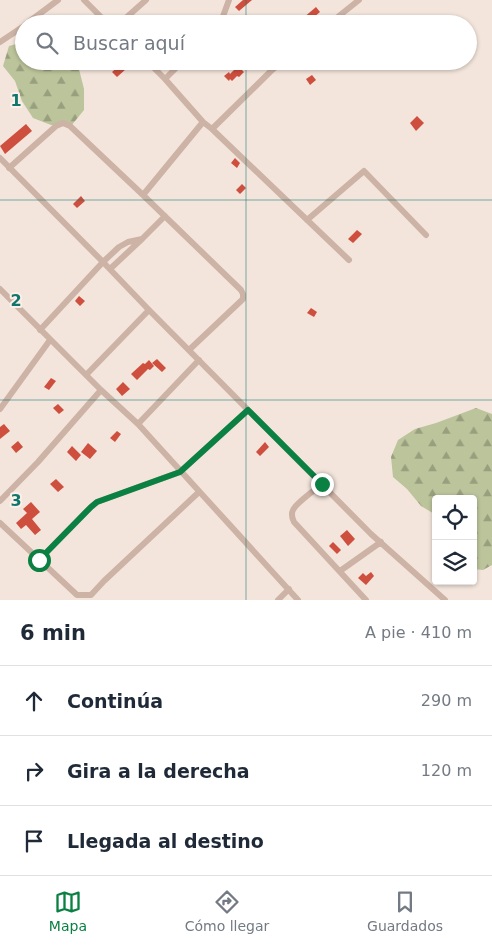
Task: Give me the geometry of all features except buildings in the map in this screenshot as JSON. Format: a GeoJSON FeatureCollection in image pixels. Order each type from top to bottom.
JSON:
{"type":"FeatureCollection","features":[{"type":"Feature","properties":{"kind":"street"},"geometry":{"type":"LineString","coordinates":[[38,15],[58,0]]}},
{"type":"Feature","properties":{"kind":"street"},"geometry":{"type":"LineString","coordinates":[[84,0],[99,15]]}},
{"type":"Feature","properties":{"kind":"street"},"geometry":{"type":"LineString","coordinates":[[129,15],[146,0]]}},
{"type":"Feature","properties":{"kind":"street"},"geometry":{"type":"LineString","coordinates":[[223,15],[229,0]]}},
{"type":"Feature","properties":{"kind":"street"},"geometry":{"type":"LineString","coordinates":[[341,15],[357,1]]}},
{"type":"Feature","properties":{"kind":"street"},"geometry":{"type":"LineString","coordinates":[[0,42],[15,32]]}},
{"type":"Feature","properties":{"kind":"street"},"geometry":{"type":"LineString","coordinates":[[156,70],[203,122],[349,260]]}},
{"type":"Feature","properties":{"kind":"street"},"geometry":{"type":"LineString","coordinates":[[164,79],[174,70]]}},
{"type":"Feature","properties":{"kind":"street"},"geometry":{"type":"LineString","coordinates":[[212,129],[272,70]]}},
{"type":"Feature","properties":{"kind":"street"},"geometry":{"type":"LineString","coordinates":[[143,195],[203,122]]}},
{"type":"Feature","properties":{"kind":"street"},"geometry":{"type":"LineString","coordinates":[[9,168],[56,126],[63,124],[70,126],[244,294],[243,299],[189,350]]}},
{"type":"Feature","properties":{"kind":"street"},"geometry":{"type":"LineString","coordinates":[[0,158],[371,534],[445,600]]}},
{"type":"Feature","properties":{"kind":"street"},"geometry":{"type":"LineString","coordinates":[[307,220],[364,171],[426,235]]}},
{"type":"Feature","properties":{"kind":"street"},"geometry":{"type":"LineString","coordinates":[[110,269],[165,216]]}},
{"type":"Feature","properties":{"kind":"street"},"geometry":{"type":"LineString","coordinates":[[40,330],[119,247],[128,242],[142,239]]}},
{"type":"Feature","properties":{"kind":"street"},"geometry":{"type":"LineString","coordinates":[[1,291],[138,424],[298,600]]}},
{"type":"Feature","properties":{"kind":"street"},"geometry":{"type":"LineString","coordinates":[[86,375],[149,310]]}},
{"type":"Feature","properties":{"kind":"street"},"geometry":{"type":"LineString","coordinates":[[0,410],[50,340]]}},
{"type":"Feature","properties":{"kind":"street"},"geometry":{"type":"LineString","coordinates":[[138,424],[199,360]]}},
{"type":"Feature","properties":{"kind":"street"},"geometry":{"type":"LineString","coordinates":[[0,501],[38,462],[101,390]]}},
{"type":"Feature","properties":{"kind":"street"},"geometry":{"type":"LineString","coordinates":[[39,560],[97,502],[180,472],[248,410]]}},
{"type":"Feature","properties":{"kind":"street"},"geometry":{"type":"LineString","coordinates":[[322,484],[292,511],[294,522],[366,600]]}},
{"type":"Feature","properties":{"kind":"street"},"geometry":{"type":"LineString","coordinates":[[0,523],[77,595],[91,596],[104,581],[199,492]]}},
{"type":"Feature","properties":{"kind":"street"},"geometry":{"type":"LineString","coordinates":[[340,571],[382,542]]}},
{"type":"Feature","properties":{"kind":"street"},"geometry":{"type":"LineString","coordinates":[[278,600],[289,589]]}},
{"type":"Feature","properties":{"kind":"green space"},"geometry":{"type":"Polygon","coordinates":[[[15,44],[15,70],[79,70],[84,89],[84,110],[71,126],[51,125],[33,118],[22,101],[15,81],[3,66],[9,46],[15,44]]]}},
{"type":"Feature","properties":{"kind":"green space"},"geometry":{"type":"Polygon","coordinates":[[[476,408],[492,414],[492,565],[483,570],[477,569],[477,495],[432,495],[432,513],[421,506],[407,489],[393,477],[391,457],[398,440],[415,429],[476,408]]]}},
{"type":"Feature","properties":{"kind":"route"},"geometry":{"type":"LineString","coordinates":[[39,560],[97,502],[180,472],[248,410],[322,484]]}}]}
